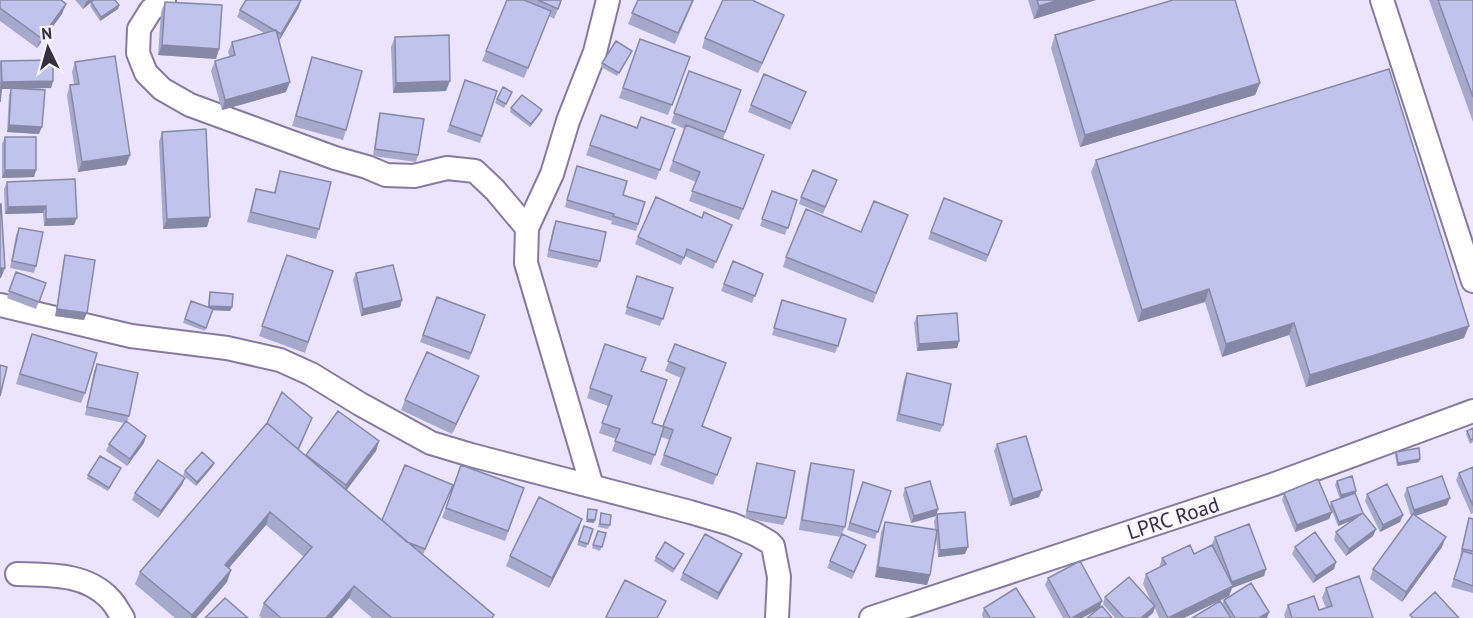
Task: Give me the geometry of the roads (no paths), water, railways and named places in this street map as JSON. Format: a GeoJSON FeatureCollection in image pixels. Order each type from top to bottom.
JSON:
{"type":"FeatureCollection","features":[{"type":"Feature","properties":{"kind":"street"},"geometry":{"type":"LineString","coordinates":[[164,0],[151,10],[139,29],[138,53],[146,73],[162,89],[190,105],[386,175],[414,176],[447,168],[475,171],[495,190],[527,228]]}},
{"type":"Feature","properties":{"kind":"street"},"geometry":{"type":"LineString","coordinates":[[592,486],[526,263],[527,228],[552,174],[568,121],[595,52],[608,0]]}},
{"type":"Feature","properties":{"kind":"street"},"geometry":{"type":"LineString","coordinates":[[1382,0],[1473,280]]}},
{"type":"Feature","properties":{"kind":"street"},"geometry":{"type":"LineString","coordinates":[[0,305],[131,336],[227,348],[280,360],[311,374],[431,443],[471,456],[731,524],[760,536],[772,546],[779,577],[777,618]]}},
{"type":"Feature","properties":{"kind":"street","name":"LPRC Road"},"geometry":{"type":"LineString","coordinates":[[871,618],[1272,485],[1473,411]]}},
{"type":"Feature","properties":{"kind":"street"},"geometry":{"type":"LineString","coordinates":[[17,574],[59,575],[88,582],[109,598],[123,618]]}}]}
